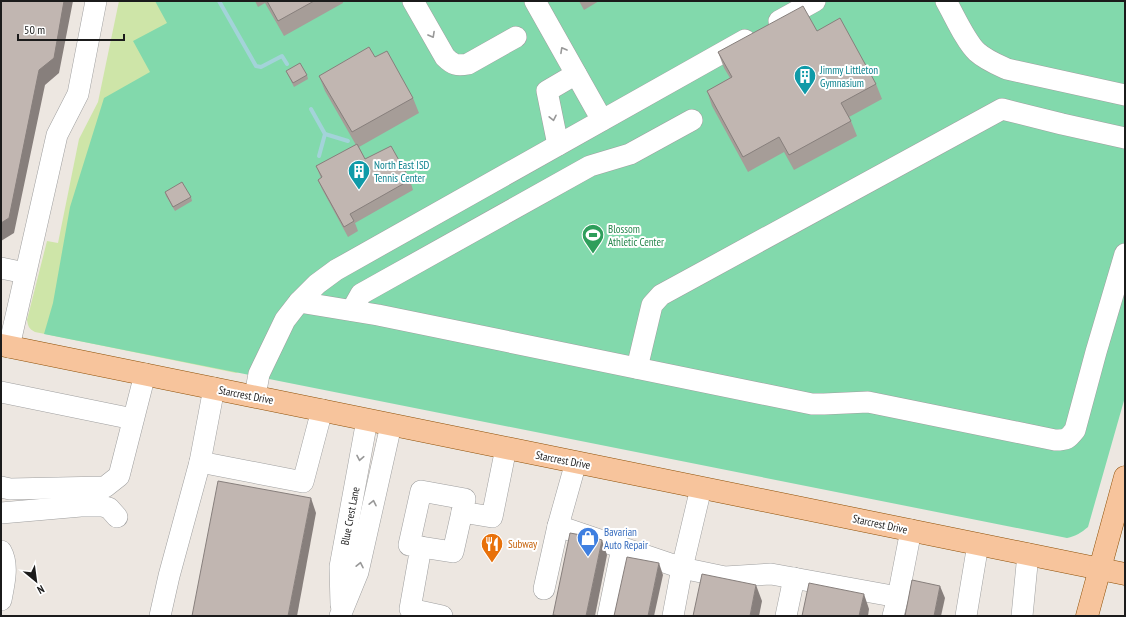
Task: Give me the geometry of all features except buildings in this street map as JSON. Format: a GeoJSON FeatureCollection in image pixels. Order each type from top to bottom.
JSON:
{"type":"FeatureCollection","features":[{"type":"Feature","properties":{"kind":"main road","name":"Starcrest Drive"},"geometry":{"type":"LineString","coordinates":[[5,346],[1125,574]]}},
{"type":"Feature","properties":{"kind":"main road"},"geometry":{"type":"LineString","coordinates":[[1087,616],[1125,477]]}},
{"type":"Feature","properties":{"kind":"street"},"geometry":{"type":"LineString","coordinates":[[5,346],[25,273],[57,135],[78,94],[96,1]]}},
{"type":"Feature","properties":{"kind":"street"},"geometry":{"type":"LineString","coordinates":[[413,1],[445,57],[450,62],[459,66],[468,64],[516,37]]}},
{"type":"Feature","properties":{"kind":"street"},"geometry":{"type":"LineString","coordinates":[[535,1],[602,120]]}},
{"type":"Feature","properties":{"kind":"street"},"geometry":{"type":"LineString","coordinates":[[255,396],[259,374],[285,320],[299,302],[317,284],[336,270],[815,1]]}},
{"type":"Feature","properties":{"kind":"street"},"geometry":{"type":"LineString","coordinates":[[946,1],[972,45],[991,62],[1007,69],[1125,95]]}},
{"type":"Feature","properties":{"kind":"street"},"geometry":{"type":"LineString","coordinates":[[558,145],[547,91],[576,74]]}},
{"type":"Feature","properties":{"kind":"street"},"geometry":{"type":"LineString","coordinates":[[637,368],[652,305],[661,295],[1002,109],[1125,138]]}},
{"type":"Feature","properties":{"kind":"street"},"geometry":{"type":"LineString","coordinates":[[352,310],[361,294],[590,166],[630,154],[692,120]]}},
{"type":"Feature","properties":{"kind":"street"},"geometry":{"type":"LineString","coordinates":[[299,302],[378,314],[812,404],[868,402],[1055,440],[1064,440],[1069,438],[1075,430],[1125,254]]}},
{"type":"Feature","properties":{"kind":"street"},"geometry":{"type":"LineString","coordinates":[[1,268],[25,273]]}},
{"type":"Feature","properties":{"kind":"street"},"geometry":{"type":"LineString","coordinates":[[1,487],[10,489],[105,487],[118,476],[145,374]]}},
{"type":"Feature","properties":{"kind":"street"},"geometry":{"type":"LineString","coordinates":[[160,616],[169,576],[200,462],[214,388]]}},
{"type":"Feature","properties":{"kind":"street"},"geometry":{"type":"LineString","coordinates":[[1,392],[133,419]]}},
{"type":"Feature","properties":{"kind":"street"},"geometry":{"type":"LineString","coordinates":[[200,462],[303,482],[322,410]]}},
{"type":"Feature","properties":{"kind":"street","name":"Blue Crest Lane"},"geometry":{"type":"LineString","coordinates":[[341,615],[340,567],[368,420]]}},
{"type":"Feature","properties":{"kind":"street","name":"Blue Crest Lane"},"geometry":{"type":"LineString","coordinates":[[341,615],[358,572],[391,424]]}},
{"type":"Feature","properties":{"kind":"street"},"geometry":{"type":"LineString","coordinates":[[462,512],[492,517],[506,448]]}},
{"type":"Feature","properties":{"kind":"street"},"geometry":{"type":"LineString","coordinates":[[544,589],[558,526],[576,462]]}},
{"type":"Feature","properties":{"kind":"street"},"geometry":{"type":"LineString","coordinates":[[673,616],[682,568],[701,488]]}},
{"type":"Feature","properties":{"kind":"street"},"geometry":{"type":"LineString","coordinates":[[421,491],[465,499],[453,552],[421,547],[409,545],[421,491]]}},
{"type":"Feature","properties":{"kind":"street"},"geometry":{"type":"LineString","coordinates":[[1,513],[81,506],[102,506],[109,508],[118,517]]}},
{"type":"Feature","properties":{"kind":"street"},"geometry":{"type":"LineString","coordinates":[[558,526],[682,568],[725,577],[771,574],[794,578],[895,606],[911,530]]}},
{"type":"Feature","properties":{"kind":"street"},"geometry":{"type":"LineString","coordinates":[[966,616],[978,544]]}},
{"type":"Feature","properties":{"kind":"street"},"geometry":{"type":"LineString","coordinates":[[421,547],[410,609],[442,616]]}},
{"type":"Feature","properties":{"kind":"street"},"geometry":{"type":"LineString","coordinates":[[608,616],[622,548]]}},
{"type":"Feature","properties":{"kind":"street"},"geometry":{"type":"LineString","coordinates":[[1,600],[5,583],[5,561],[2,552]]}},
{"type":"Feature","properties":{"kind":"street"},"geometry":{"type":"LineString","coordinates":[[1022,616],[1028,554]]}},
{"type":"Feature","properties":{"kind":"street"},"geometry":{"type":"LineString","coordinates":[[786,616],[794,578]]}},
{"type":"Feature","properties":{"kind":"green space"},"geometry":{"type":"Polygon","coordinates":[[[119,1],[156,1],[168,23],[152,73],[241,371],[236,373],[35,332],[28,324],[27,320],[47,241],[58,243],[79,139],[98,102],[119,1]]]}},
{"type":"Feature","properties":{"kind":"green space","name":"Blossom Athletic Center"},"geometry":{"type":"Polygon","coordinates":[[[155,1],[1125,1],[1125,397],[1088,527],[1078,534],[1067,538],[44,334],[53,303],[70,207],[104,98],[150,72],[133,41],[167,23],[155,1]]]}},
{"type":"Feature","properties":{"kind":"waterway"},"geometry":{"type":"LineString","coordinates":[[219,1],[256,66],[261,67],[282,56],[287,64]]}},
{"type":"Feature","properties":{"kind":"waterway"},"geometry":{"type":"LineString","coordinates":[[311,109],[325,134],[348,141]]}},
{"type":"Feature","properties":{"kind":"waterway"},"geometry":{"type":"LineString","coordinates":[[319,156],[325,134]]}},
{"type":"Feature","properties":{"kind":"place","name":"Jimmy Littleton Gymnasium"},"geometry":{"type":"Point","coordinates":[805,96]}},
{"type":"Feature","properties":{"kind":"place","name":"North East ISD Tennis Center"},"geometry":{"type":"Point","coordinates":[359,190]}},
{"type":"Feature","properties":{"kind":"place","name":"Blossom Athletic Center"},"geometry":{"type":"Point","coordinates":[593,254]}},
{"type":"Feature","properties":{"kind":"place","name":"Bavarian Auto Repair"},"geometry":{"type":"Point","coordinates":[588,558]}},
{"type":"Feature","properties":{"kind":"place","name":"Subway"},"geometry":{"type":"Point","coordinates":[492,564]}}]}
